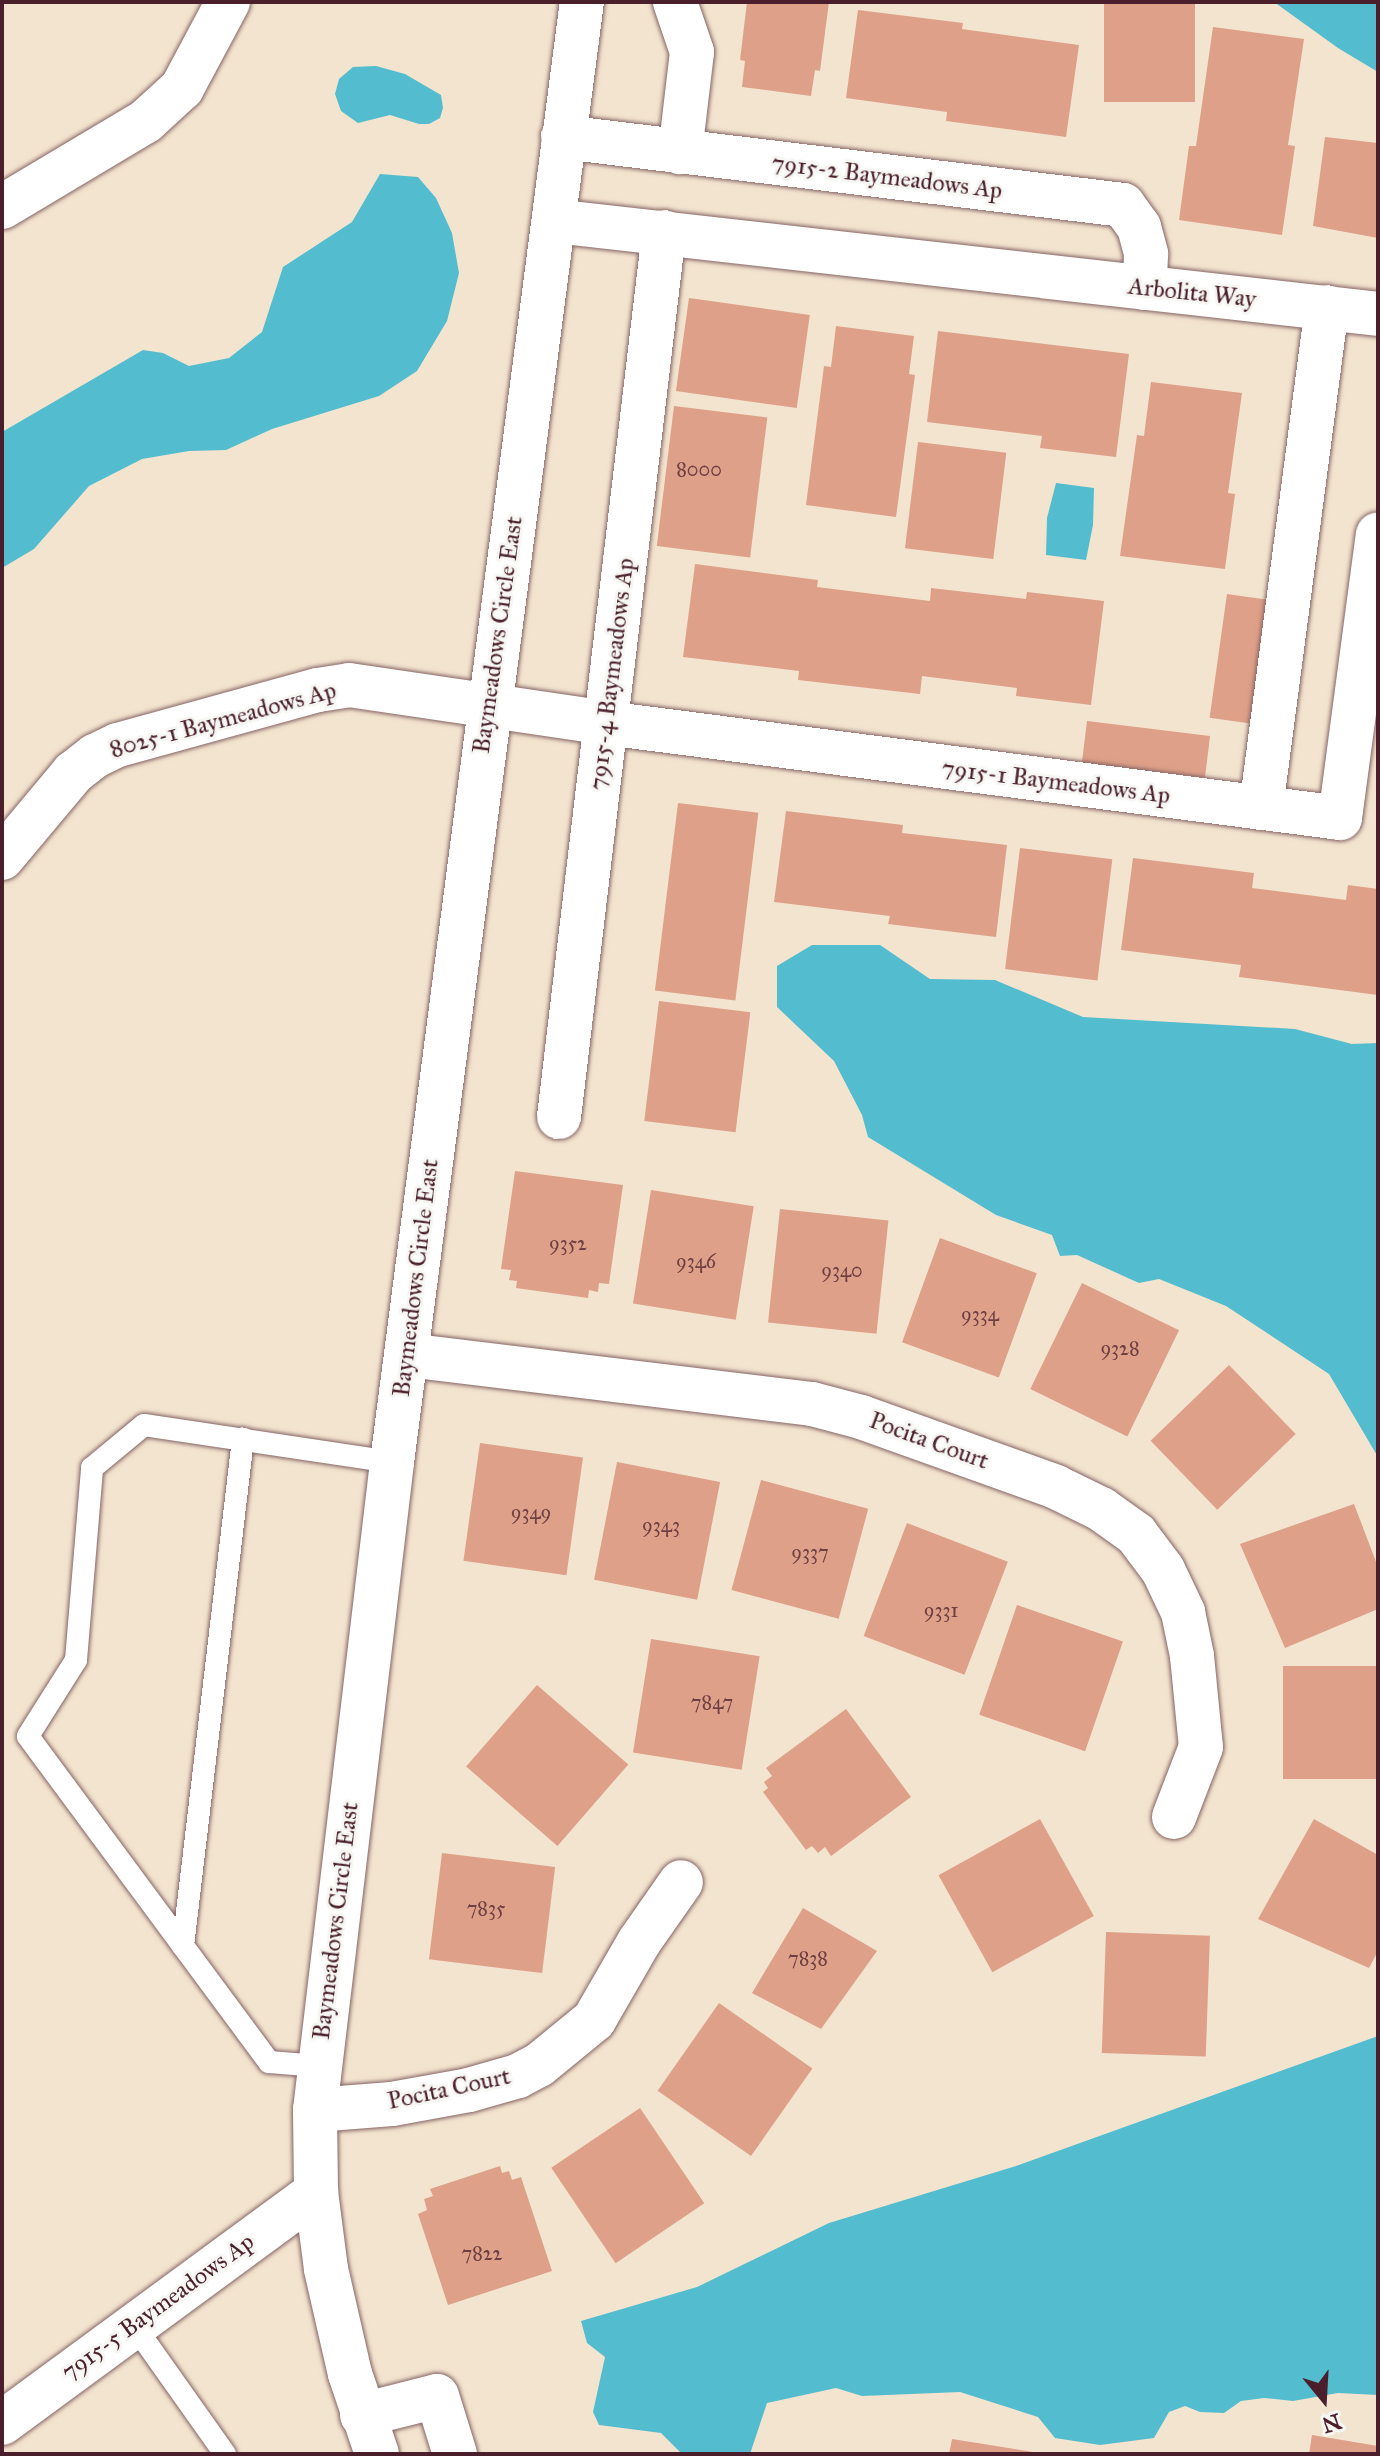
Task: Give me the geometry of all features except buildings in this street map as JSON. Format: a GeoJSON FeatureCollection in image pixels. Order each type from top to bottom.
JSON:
{"type":"FeatureCollection","features":[{"type":"Feature","properties":{"kind":"street"},"geometry":{"type":"LineString","coordinates":[[2,207],[146,121],[182,88],[228,2]]}},
{"type":"Feature","properties":{"kind":"street","name":"Baymeadows Circle East"},"geometry":{"type":"LineString","coordinates":[[455,2454],[437,2396],[369,2435],[326,2269],[316,2192],[315,2110],[392,1462],[582,2]]}},
{"type":"Feature","properties":{"kind":"street"},"geometry":{"type":"LineString","coordinates":[[675,2],[692,52],[680,152]]}},
{"type":"Feature","properties":{"kind":"street","name":"7915-2 Baymeadows Ap"},"geometry":{"type":"LineString","coordinates":[[563,137],[1123,205],[1139,227],[1146,254],[1145,288]]}},
{"type":"Feature","properties":{"kind":"street","name":"Arbolita Way"},"geometry":{"type":"LineString","coordinates":[[554,221],[1327,307]]}},
{"type":"Feature","properties":{"kind":"street","name":"7915-4 Baymeadows Ap"},"geometry":{"type":"LineString","coordinates":[[559,1117],[664,232]]}},
{"type":"Feature","properties":{"kind":"street"},"geometry":{"type":"LineString","coordinates":[[1261,808],[1327,307],[1378,314]]}},
{"type":"Feature","properties":{"kind":"street","name":"7915-1 Baymeadows Ap"},"geometry":{"type":"LineString","coordinates":[[488,707],[1340,818],[1378,535]]}},
{"type":"Feature","properties":{"kind":"street","name":"8025-1 Baymeadows Ap"},"geometry":{"type":"LineString","coordinates":[[2,858],[73,773],[95,756],[118,745],[318,690],[349,685],[488,707]]}},
{"type":"Feature","properties":{"kind":"street","name":"Pocita Court"},"geometry":{"type":"LineString","coordinates":[[407,1355],[812,1404],[861,1417],[966,1454],[1056,1487],[1101,1509],[1136,1534],[1163,1570],[1183,1612],[1192,1656],[1201,1747],[1174,1817]]}},
{"type":"Feature","properties":{"kind":"street","name":"Pocita Court"},"geometry":{"type":"LineString","coordinates":[[315,2110],[392,2104],[469,2090],[518,2076],[539,2065],[594,2020],[639,1942],[681,1882]]}},
{"type":"Feature","properties":{"kind":"street","name":"7915-5 Baymeadows Ap"},"geometry":{"type":"LineString","coordinates":[[2,2423],[316,2192]]}},
{"type":"Feature","properties":{"kind":"lane"},"geometry":{"type":"LineString","coordinates":[[319,2066],[269,2062],[28,1736],[76,1660],[92,1468],[144,1425],[392,1462]]}},
{"type":"Feature","properties":{"kind":"lane"},"geometry":{"type":"LineString","coordinates":[[183,1946],[243,1439]]}},
{"type":"Feature","properties":{"kind":"lane"},"geometry":{"type":"LineString","coordinates":[[133,2324],[225,2454]]}},
{"type":"Feature","properties":{"kind":"water"},"geometry":{"type":"Polygon","coordinates":[[[1274,2],[1378,2],[1378,72],[1338,48],[1274,2]]]}},
{"type":"Feature","properties":{"kind":"water"},"geometry":{"type":"Polygon","coordinates":[[[376,66],[405,74],[441,95],[443,108],[440,118],[429,124],[419,124],[390,115],[358,123],[341,111],[335,94],[339,79],[353,67],[376,66]]]}},
{"type":"Feature","properties":{"kind":"water"},"geometry":{"type":"Polygon","coordinates":[[[380,174],[418,177],[436,198],[452,233],[459,273],[447,321],[417,371],[379,396],[272,429],[226,450],[189,451],[142,459],[89,486],[34,549],[2,568],[2,432],[143,350],[163,353],[189,366],[229,358],[262,332],[283,267],[352,222],[380,174]]]}},
{"type":"Feature","properties":{"kind":"water"},"geometry":{"type":"Polygon","coordinates":[[[1056,483],[1094,488],[1093,525],[1086,560],[1046,555],[1047,518],[1056,483]]]}},
{"type":"Feature","properties":{"kind":"water"},"geometry":{"type":"Polygon","coordinates":[[[812,945],[880,945],[930,979],[995,980],[1083,1017],[1295,1029],[1352,1044],[1378,1043],[1378,1457],[1329,1374],[1226,1306],[1159,1279],[1139,1283],[1077,1255],[1060,1256],[1052,1235],[996,1215],[868,1137],[862,1115],[834,1061],[777,1007],[777,966],[812,945]]]}},
{"type":"Feature","properties":{"kind":"water"},"geometry":{"type":"Polygon","coordinates":[[[1378,2036],[1378,2395],[1338,2393],[1293,2401],[1264,2398],[1241,2401],[1224,2413],[1200,2412],[1185,2406],[1169,2412],[1154,2438],[1100,2445],[1055,2438],[1038,2417],[960,2392],[862,2396],[836,2388],[767,2403],[750,2454],[682,2454],[661,2433],[599,2425],[593,2412],[605,2357],[587,2343],[581,2321],[697,2287],[829,2223],[1016,2166],[1378,2036]]]}}]}
